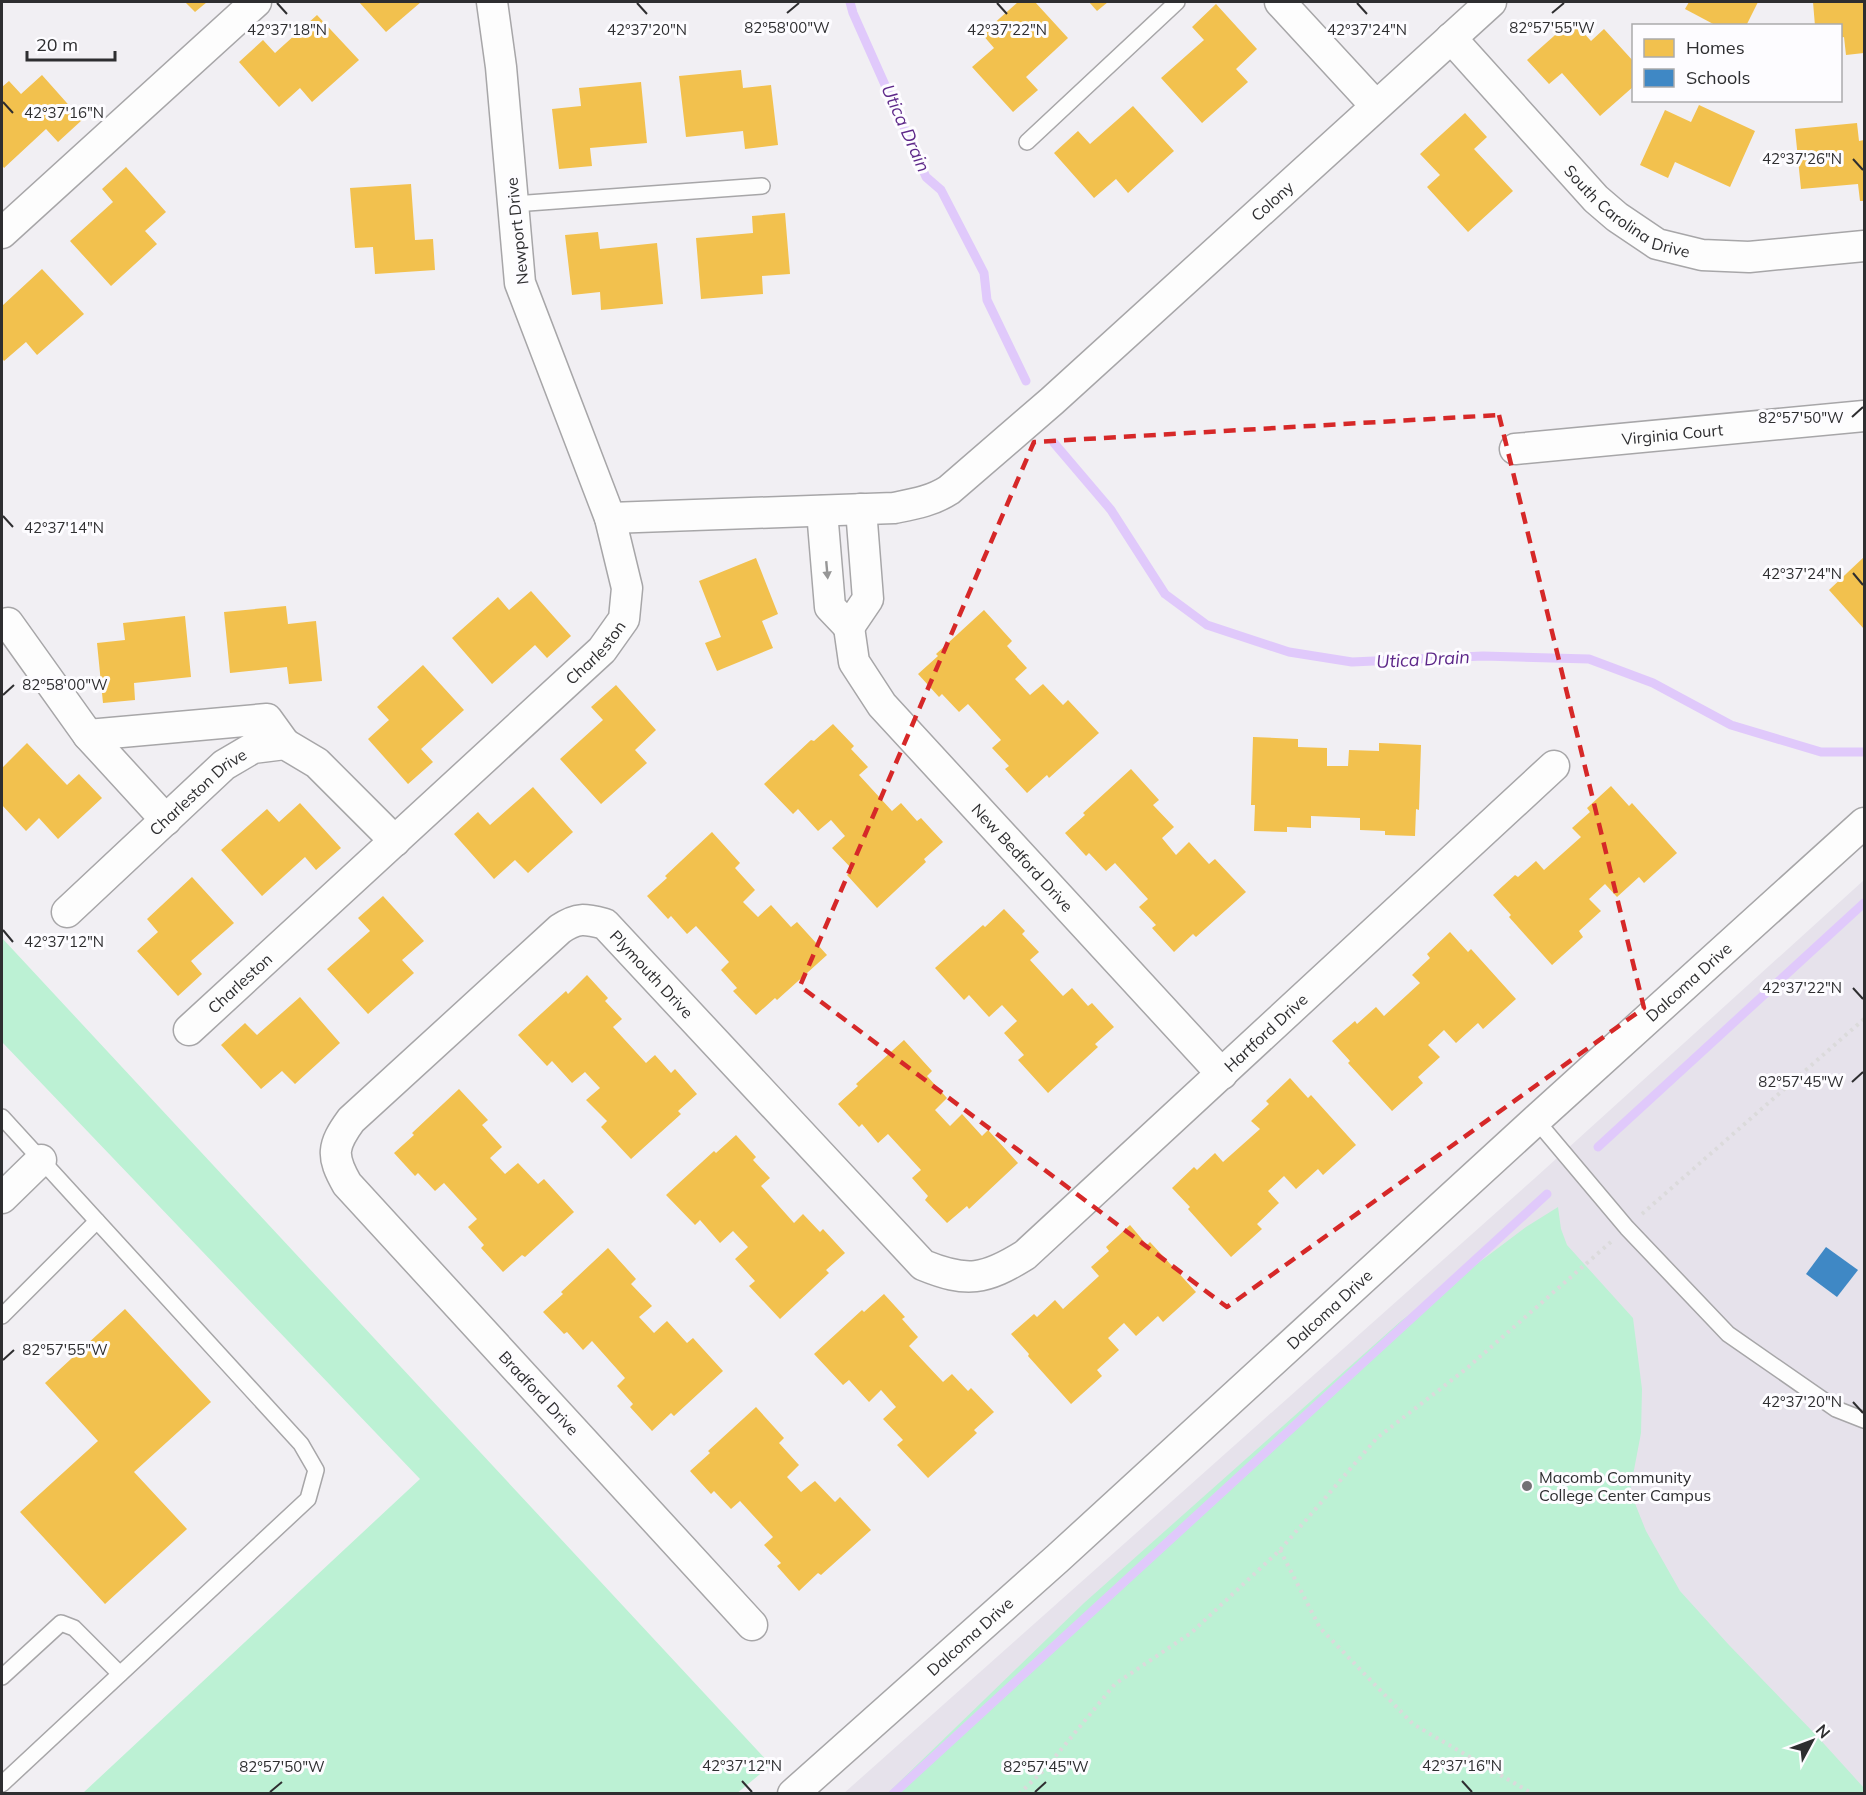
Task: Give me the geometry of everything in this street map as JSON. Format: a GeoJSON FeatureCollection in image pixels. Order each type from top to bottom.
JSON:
{"type":"FeatureCollection","features":[{"type":"Feature","properties":{"kind":"street"},"geometry":{"type":"LineString","coordinates":[[2,233],[256,2]]}},
{"type":"Feature","properties":{"kind":"street","name":"Newport Drive"},"geometry":{"type":"LineString","coordinates":[[492,2],[501,67],[520,283],[610,518]]}},
{"type":"Feature","properties":{"kind":"street"},"geometry":{"type":"LineString","coordinates":[[1280,2],[1376,106]]}},
{"type":"Feature","properties":{"kind":"street","name":"Colony"},"geometry":{"type":"LineString","coordinates":[[861,509],[894,508],[923,502],[949,490],[1052,401],[1491,2]]}},
{"type":"Feature","properties":{"kind":"street","name":"South Carolina Drive"},"geometry":{"type":"LineString","coordinates":[[1451,38],[1596,199],[1617,218],[1657,244],[1702,255],[1749,257],[1864,246]]}},
{"type":"Feature","properties":{"kind":"street","name":"Virginia Court"},"geometry":{"type":"LineString","coordinates":[[1515,448],[1864,416]]}},
{"type":"Feature","properties":{"kind":"street"},"geometry":{"type":"LineString","coordinates":[[610,518],[861,509],[868,599],[849,627],[830,607],[822,511]]}},
{"type":"Feature","properties":{"kind":"street","name":"Charleston"},"geometry":{"type":"LineString","coordinates":[[189,1030],[602,650],[624,619],[627,588],[610,518]]}},
{"type":"Feature","properties":{"kind":"street"},"geometry":{"type":"LineString","coordinates":[[8,623],[88,735],[166,820]]}},
{"type":"Feature","properties":{"kind":"street","name":"New Bedford Drive"},"geometry":{"type":"LineString","coordinates":[[849,627],[854,662],[882,705],[1222,1074]]}},
{"type":"Feature","properties":{"kind":"street"},"geometry":{"type":"LineString","coordinates":[[88,735],[267,719],[285,744],[317,763],[395,841]]}},
{"type":"Feature","properties":{"kind":"street","name":"Charleston Drive"},"geometry":{"type":"LineString","coordinates":[[67,912],[225,765],[253,748],[285,744]]}},
{"type":"Feature","properties":{"kind":"street","name":"Hartford Drive"},"geometry":{"type":"LineString","coordinates":[[965,1277],[982,1277],[1004,1268],[1025,1255],[1554,766]]}},
{"type":"Feature","properties":{"kind":"street","name":"Dalcoma Drive"},"geometry":{"type":"LineString","coordinates":[[793,1794],[1058,1558],[1864,823]]}},
{"type":"Feature","properties":{"kind":"street","name":"Plymouth Drive"},"geometry":{"type":"LineString","coordinates":[[335,1156],[337,1144],[351,1120],[560,929],[584,918],[605,924],[923,1265],[947,1275],[965,1277]]}},
{"type":"Feature","properties":{"kind":"street","name":"Bradford Drive"},"geometry":{"type":"LineString","coordinates":[[335,1156],[347,1184],[752,1625]]}},
{"type":"Feature","properties":{"kind":"street"},"geometry":{"type":"LineString","coordinates":[[2,1198],[41,1160]]}},
{"type":"Feature","properties":{"kind":"lane"},"geometry":{"type":"LineString","coordinates":[[1027,142],[1177,2]]}},
{"type":"Feature","properties":{"kind":"lane"},"geometry":{"type":"LineString","coordinates":[[514,204],[762,186]]}},
{"type":"Feature","properties":{"kind":"lane"},"geometry":{"type":"LineString","coordinates":[[2,1117],[301,1444],[316,1470],[308,1499],[2,1784]]}},
{"type":"Feature","properties":{"kind":"lane"},"geometry":{"type":"LineString","coordinates":[[1536,1120],[1627,1228],[1728,1334],[1836,1409],[1864,1420]]}},
{"type":"Feature","properties":{"kind":"lane"},"geometry":{"type":"LineString","coordinates":[[2,1316],[97,1221]]}},
{"type":"Feature","properties":{"kind":"lane"},"geometry":{"type":"LineString","coordinates":[[2,1677],[62,1623],[74,1628],[120,1674]]}},
{"type":"Feature","properties":{"kind":"path"},"geometry":{"type":"LineString","coordinates":[[1018,1794],[1045,1769],[1115,1684],[1191,1633],[1280,1550],[1377,1438],[1466,1369],[1864,1019]]}},
{"type":"Feature","properties":{"kind":"path"},"geometry":{"type":"LineString","coordinates":[[1280,1550],[1320,1628],[1413,1724],[1533,1794]]}},
{"type":"Feature","properties":{"kind":"highlighted area"},"geometry":{"type":"Polygon","coordinates":[[[1499,415],[1644,1008],[1227,1307],[800,986],[1034,442],[1499,415]]]}},
{"type":"Feature","properties":{"kind":"shaded area","name":"Macomb Community College Center Campus"},"geometry":{"type":"Polygon","coordinates":[[[1864,880],[1864,1793],[843,1794],[1535,1178],[1864,880]]]}},
{"type":"Feature","properties":{"kind":"green space"},"geometry":{"type":"Polygon","coordinates":[[[2,938],[771,1765],[736,1794],[83,1793],[420,1479],[2,1042],[2,938]]]}},
{"type":"Feature","properties":{"kind":"green space"},"geometry":{"type":"Polygon","coordinates":[[[1558,1207],[1561,1229],[1567,1245],[1633,1318],[1642,1389],[1641,1433],[1630,1491],[1646,1531],[1680,1591],[1816,1735],[1864,1788],[1864,1793],[888,1793],[1084,1603],[1401,1321],[1526,1227],[1558,1207]]]}},
{"type":"Feature","properties":{"kind":"building: Homes"},"geometry":{"type":"Polygon","coordinates":[[[185,2],[207,2],[195,12],[185,2]]]}},
{"type":"Feature","properties":{"kind":"building: Homes"},"geometry":{"type":"Polygon","coordinates":[[[359,2],[421,2],[386,32],[359,2]]]}},
{"type":"Feature","properties":{"kind":"building: Homes"},"geometry":{"type":"Polygon","coordinates":[[[1018,2],[1035,2],[1068,38],[1026,77],[1038,90],[1013,112],[972,67],[994,48],[982,34],[1018,2]]]}},
{"type":"Feature","properties":{"kind":"building: Homes"},"geometry":{"type":"Polygon","coordinates":[[[1089,2],[1108,2],[1097,11],[1089,2]]]}},
{"type":"Feature","properties":{"kind":"building: Homes"},"geometry":{"type":"Polygon","coordinates":[[[1689,2],[1758,2],[1747,24],[1713,24],[1685,9],[1689,2]]]}},
{"type":"Feature","properties":{"kind":"building: Homes"},"geometry":{"type":"Polygon","coordinates":[[[1813,2],[1864,2],[1864,53],[1846,55],[1842,24],[1815,24],[1813,2]]]}},
{"type":"Feature","properties":{"kind":"building: Homes"},"geometry":{"type":"Polygon","coordinates":[[[1216,4],[1257,49],[1236,69],[1248,82],[1202,123],[1161,78],[1204,40],[1192,27],[1216,4]]]}},
{"type":"Feature","properties":{"kind":"building: Homes"},"geometry":{"type":"Polygon","coordinates":[[[317,15],[359,60],[312,102],[300,88],[279,107],[239,62],[263,40],[275,53],[317,15]]]}},
{"type":"Feature","properties":{"kind":"building: Homes"},"geometry":{"type":"Polygon","coordinates":[[[1572,20],[1591,41],[1604,29],[1632,60],[1632,88],[1600,116],[1562,73],[1549,84],[1527,60],[1572,20]]]}},
{"type":"Feature","properties":{"kind":"building: Homes"},"geometry":{"type":"Polygon","coordinates":[[[741,70],[743,88],[771,85],[778,145],[745,149],[743,131],[686,137],[679,76],[741,70]]]}},
{"type":"Feature","properties":{"kind":"building: Homes"},"geometry":{"type":"Polygon","coordinates":[[[42,75],[82,120],[58,142],[46,129],[4,168],[2,165],[2,87],[9,81],[21,94],[42,75]]]}},
{"type":"Feature","properties":{"kind":"building: Homes"},"geometry":{"type":"Polygon","coordinates":[[[641,82],[647,143],[590,148],[592,166],[559,169],[552,109],[581,106],[579,88],[641,82]]]}},
{"type":"Feature","properties":{"kind":"building: Homes"},"geometry":{"type":"Polygon","coordinates":[[[1699,105],[1755,131],[1730,187],[1675,162],[1668,178],[1640,165],[1665,110],[1691,122],[1699,105]]]}},
{"type":"Feature","properties":{"kind":"building: Homes"},"geometry":{"type":"Polygon","coordinates":[[[1133,106],[1174,151],[1128,193],[1116,179],[1094,198],[1054,153],[1078,131],[1090,144],[1133,106]]]}},
{"type":"Feature","properties":{"kind":"building: Homes"},"geometry":{"type":"Polygon","coordinates":[[[1465,113],[1487,137],[1474,149],[1513,191],[1468,232],[1427,187],[1440,175],[1420,154],[1465,113]]]}},
{"type":"Feature","properties":{"kind":"building: Homes"},"geometry":{"type":"Polygon","coordinates":[[[1857,123],[1859,141],[1864,140],[1864,201],[1860,201],[1858,184],[1801,189],[1795,129],[1857,123]]]}},
{"type":"Feature","properties":{"kind":"building: Homes"},"geometry":{"type":"Polygon","coordinates":[[[126,167],[166,212],[145,231],[157,244],[111,286],[70,241],[113,202],[102,189],[126,167]]]}},
{"type":"Feature","properties":{"kind":"building: Homes"},"geometry":{"type":"Polygon","coordinates":[[[411,184],[415,240],[433,239],[435,270],[375,274],[373,247],[355,248],[350,188],[411,184]]]}},
{"type":"Feature","properties":{"kind":"building: Homes"},"geometry":{"type":"Polygon","coordinates":[[[785,213],[790,274],[762,276],[763,294],[701,299],[696,238],[753,233],[752,216],[785,213]]]}},
{"type":"Feature","properties":{"kind":"building: Homes"},"geometry":{"type":"Polygon","coordinates":[[[598,232],[600,249],[657,243],[663,304],[601,310],[600,292],[572,295],[565,235],[598,232]]]}},
{"type":"Feature","properties":{"kind":"building: Homes"},"geometry":{"type":"Polygon","coordinates":[[[42,269],[84,314],[37,355],[26,342],[4,361],[2,358],[2,306],[42,269]]]}},
{"type":"Feature","properties":{"kind":"building: Homes"},"geometry":{"type":"Polygon","coordinates":[[[1864,557],[1864,629],[1829,590],[1864,557]]]}},
{"type":"Feature","properties":{"kind":"building: Homes"},"geometry":{"type":"Polygon","coordinates":[[[756,558],[778,614],[762,621],[773,648],[717,671],[705,643],[721,637],[699,581],[756,558]]]}},
{"type":"Feature","properties":{"kind":"building: Homes"},"geometry":{"type":"Polygon","coordinates":[[[531,591],[571,636],[547,658],[535,645],[492,684],[452,638],[498,597],[509,610],[531,591]]]}},
{"type":"Feature","properties":{"kind":"building: Homes"},"geometry":{"type":"Polygon","coordinates":[[[286,606],[288,624],[316,621],[322,681],[289,684],[287,667],[230,673],[224,612],[286,606]]]}},
{"type":"Feature","properties":{"kind":"building: Homes"},"geometry":{"type":"Polygon","coordinates":[[[984,610],[1012,641],[1007,646],[1027,668],[1015,679],[1030,695],[1043,684],[1063,705],[1068,700],[1099,733],[1049,778],[1047,775],[1027,793],[1005,769],[1009,766],[992,748],[1001,740],[968,704],[959,712],[942,694],[939,697],[918,674],[938,656],[936,654],[984,610]]]}},
{"type":"Feature","properties":{"kind":"building: Homes"},"geometry":{"type":"Polygon","coordinates":[[[185,616],[191,677],[134,683],[135,700],[103,703],[97,643],[125,640],[123,623],[185,616]]]}},
{"type":"Feature","properties":{"kind":"building: Homes"},"geometry":{"type":"Polygon","coordinates":[[[423,665],[464,710],[421,749],[433,762],[408,784],[368,739],[389,720],[377,707],[423,665]]]}},
{"type":"Feature","properties":{"kind":"building: Homes"},"geometry":{"type":"Polygon","coordinates":[[[616,685],[656,730],[635,750],[647,763],[601,804],[560,759],[603,720],[591,707],[616,685]]]}},
{"type":"Feature","properties":{"kind":"building: Homes"},"geometry":{"type":"Polygon","coordinates":[[[833,724],[854,746],[851,749],[868,767],[859,775],[892,811],[901,803],[917,821],[921,818],[943,842],[924,859],[926,862],[877,908],[847,875],[853,870],[832,848],[845,836],[831,820],[818,831],[798,809],[793,814],[764,784],[811,740],[814,741],[833,724]]]}},
{"type":"Feature","properties":{"kind":"building: Homes"},"geometry":{"type":"Polygon","coordinates":[[[1253,737],[1298,739],[1298,747],[1327,748],[1327,766],[1348,766],[1349,750],[1379,751],[1379,743],[1421,745],[1419,810],[1416,809],[1415,836],[1385,835],[1385,831],[1360,830],[1360,818],[1311,816],[1311,828],[1287,827],[1287,832],[1254,831],[1255,805],[1251,805],[1253,737]]]}},
{"type":"Feature","properties":{"kind":"building: Homes"},"geometry":{"type":"Polygon","coordinates":[[[27,743],[67,785],[79,774],[102,798],[58,839],[39,818],[26,831],[2,805],[2,768],[27,743]]]}},
{"type":"Feature","properties":{"kind":"building: Homes"},"geometry":{"type":"Polygon","coordinates":[[[1131,769],[1159,800],[1153,805],[1174,827],[1162,838],[1176,855],[1189,842],[1209,864],[1215,859],[1246,892],[1196,937],[1193,934],[1174,952],[1152,928],[1156,925],[1139,907],[1148,899],[1115,863],[1106,871],[1089,853],[1086,856],[1065,833],[1085,815],[1083,813],[1131,769]]]}},
{"type":"Feature","properties":{"kind":"building: Homes"},"geometry":{"type":"Polygon","coordinates":[[[1611,786],[1629,806],[1632,803],[1677,853],[1644,883],[1639,877],[1617,897],[1605,884],[1589,899],[1601,911],[1579,931],[1583,937],[1552,965],[1509,917],[1511,915],[1493,895],[1515,875],[1518,877],[1536,861],[1544,870],[1581,837],[1572,828],[1590,812],[1587,808],[1611,786]]]}},
{"type":"Feature","properties":{"kind":"building: Homes"},"geometry":{"type":"Polygon","coordinates":[[[533,787],[573,832],[528,873],[515,860],[494,879],[454,834],[478,812],[490,825],[533,787]]]}},
{"type":"Feature","properties":{"kind":"building: Homes"},"geometry":{"type":"Polygon","coordinates":[[[300,803],[341,848],[316,870],[305,857],[262,896],[221,850],[267,809],[279,822],[300,803]]]}},
{"type":"Feature","properties":{"kind":"building: Homes"},"geometry":{"type":"Polygon","coordinates":[[[712,832],[740,863],[735,868],[755,890],[743,902],[758,917],[771,905],[791,927],[797,922],[827,955],[777,1000],[775,998],[756,1015],[733,991],[737,988],[721,970],[729,962],[696,926],[687,934],[671,916],[668,919],[647,896],[712,832]]]}},
{"type":"Feature","properties":{"kind":"building: Homes"},"geometry":{"type":"Polygon","coordinates":[[[192,877],[234,923],[191,961],[202,974],[178,996],[137,951],[158,932],[147,919],[192,877]]]}},
{"type":"Feature","properties":{"kind":"building: Homes"},"geometry":{"type":"Polygon","coordinates":[[[383,896],[424,941],[402,960],[414,973],[368,1014],[327,969],[370,931],[358,918],[383,896]]]}},
{"type":"Feature","properties":{"kind":"building: Homes"},"geometry":{"type":"Polygon","coordinates":[[[1004,909],[1025,931],[1022,934],[1039,952],[1030,960],[1063,996],[1072,988],[1088,1006],[1092,1003],[1114,1027],[1095,1044],[1098,1047],[1048,1093],[1018,1060],[1024,1055],[1004,1033],[1017,1021],[1002,1005],[989,1017],[969,995],[964,1000],[935,968],[1004,909]]]}},
{"type":"Feature","properties":{"kind":"building: Homes"},"geometry":{"type":"Polygon","coordinates":[[[1450,932],[1468,952],[1471,949],[1516,999],[1483,1029],[1478,1023],[1456,1043],[1444,1030],[1428,1045],[1440,1057],[1418,1077],[1423,1083],[1392,1111],[1348,1063],[1350,1061],[1332,1041],[1355,1021],[1357,1024],[1376,1007],[1384,1016],[1420,983],[1412,975],[1430,958],[1427,954],[1450,932]]]}},
{"type":"Feature","properties":{"kind":"building: Homes"},"geometry":{"type":"Polygon","coordinates":[[[587,975],[608,998],[605,1001],[622,1019],[613,1027],[646,1063],[655,1055],[671,1073],[675,1069],[697,1094],[678,1111],[681,1114],[631,1159],[601,1127],[607,1121],[586,1100],[600,1088],[585,1072],[572,1083],[552,1061],[547,1066],[518,1035],[566,991],[568,994],[587,975]]]}},
{"type":"Feature","properties":{"kind":"building: Homes"},"geometry":{"type":"Polygon","coordinates":[[[300,997],[340,1043],[295,1084],[282,1071],[261,1089],[221,1045],[245,1023],[257,1035],[300,997]]]}},
{"type":"Feature","properties":{"kind":"building: Homes"},"geometry":{"type":"Polygon","coordinates":[[[904,1040],[932,1071],[927,1076],[947,1098],[935,1110],[950,1126],[962,1114],[982,1136],[988,1130],[1018,1163],[969,1209],[967,1206],[947,1223],[925,1200],[928,1196],[912,1178],[921,1170],[888,1134],[878,1143],[862,1124],[859,1127],[838,1104],[858,1086],[856,1084],[904,1040]]]}},
{"type":"Feature","properties":{"kind":"building: Homes"},"geometry":{"type":"Polygon","coordinates":[[[1290,1078],[1308,1098],[1311,1095],[1356,1145],[1323,1175],[1318,1169],[1296,1189],[1284,1176],[1268,1191],[1279,1203],[1257,1224],[1262,1229],[1231,1257],[1172,1188],[1194,1167],[1197,1170],[1215,1153],[1223,1162],[1260,1129],[1251,1121],[1269,1104],[1266,1101],[1290,1078]]]}},
{"type":"Feature","properties":{"kind":"building: Homes"},"geometry":{"type":"Polygon","coordinates":[[[459,1089],[488,1120],[482,1125],[502,1147],[490,1158],[505,1174],[518,1163],[538,1184],[544,1179],[574,1212],[525,1257],[522,1255],[503,1272],[481,1248],[484,1245],[468,1227],[477,1219],[444,1183],[435,1191],[418,1173],[415,1176],[394,1153],[459,1089]]]}},
{"type":"Feature","properties":{"kind":"building: Homes"},"geometry":{"type":"Polygon","coordinates":[[[736,1135],[756,1157],[753,1160],[770,1178],[761,1186],[794,1223],[803,1214],[820,1232],[823,1229],[845,1253],[826,1270],[829,1273],[780,1319],[749,1286],[755,1281],[735,1259],[748,1247],[733,1231],[720,1243],[700,1220],[695,1225],[666,1195],[714,1151],[716,1153],[736,1135]]]}},
{"type":"Feature","properties":{"kind":"building: Homes"},"geometry":{"type":"Polygon","coordinates":[[[1130,1225],[1147,1245],[1150,1242],[1196,1292],[1163,1322],[1158,1316],[1136,1336],[1124,1323],[1108,1338],[1119,1350],[1097,1370],[1102,1376],[1071,1404],[1011,1334],[1034,1314],[1037,1317],[1055,1300],[1063,1309],[1099,1276],[1091,1267],[1109,1251],[1106,1247],[1130,1225]]]}},
{"type":"Feature","properties":{"kind":"building: Homes"},"geometry":{"type":"Polygon","coordinates":[[[608,1248],[636,1279],[631,1284],[652,1306],[639,1317],[654,1333],[667,1321],[687,1343],[693,1338],[723,1371],[674,1416],[671,1413],[652,1431],[630,1407],[633,1404],[617,1386],[625,1378],[592,1341],[583,1350],[567,1332],[564,1334],[543,1312],[608,1248]]]}},
{"type":"Feature","properties":{"kind":"building: Homes"},"geometry":{"type":"Polygon","coordinates":[[[884,1294],[905,1317],[902,1319],[918,1337],[909,1346],[943,1382],[952,1374],[968,1391],[971,1388],[994,1412],[974,1430],[977,1433],[928,1478],[897,1445],[903,1440],[883,1419],[896,1407],[881,1390],[869,1402],[849,1380],[843,1385],[814,1354],[862,1310],[864,1312],[884,1294]]]}},
{"type":"Feature","properties":{"kind":"building: Homes"},"geometry":{"type":"Polygon","coordinates":[[[125,1309],[211,1402],[134,1472],[187,1529],[105,1604],[20,1512],[98,1441],[45,1383],[125,1309]]]}},
{"type":"Feature","properties":{"kind":"building: Homes"},"geometry":{"type":"Polygon","coordinates":[[[756,1407],[784,1438],[779,1443],[799,1465],[787,1477],[801,1492],[815,1481],[835,1502],[840,1497],[871,1530],[821,1575],[818,1573],[799,1591],[777,1566],[781,1563],[764,1545],[773,1537],[740,1501],[731,1509],[714,1491],[711,1494],[690,1471],[710,1453],[708,1451],[756,1407]]]}},
{"type":"Feature","properties":{"kind":"building: Schools"},"geometry":{"type":"Polygon","coordinates":[[[1826,1247],[1858,1270],[1837,1297],[1806,1274],[1826,1247]]]}},
{"type":"Feature","properties":{"kind":"waterway","name":"Utica Drain"},"geometry":{"type":"LineString","coordinates":[[850,2],[926,177],[941,190],[984,273],[987,300],[1026,381]]}},
{"type":"Feature","properties":{"kind":"waterway","name":"Utica Drain"},"geometry":{"type":"LineString","coordinates":[[1054,443],[1111,510],[1165,594],[1207,625],[1289,652],[1352,662],[1483,656],[1589,659],[1653,683],[1731,725],[1821,752],[1864,752]]}},
{"type":"Feature","properties":{"kind":"waterway"},"geometry":{"type":"LineString","coordinates":[[1598,1147],[1864,903]]}},
{"type":"Feature","properties":{"kind":"waterway"},"geometry":{"type":"LineString","coordinates":[[893,1794],[1547,1194]]}},
{"type":"Feature","properties":{"kind":"place","name":"Macomb Community College Center Campus"},"geometry":{"type":"Point","coordinates":[1527,1486]}}]}
